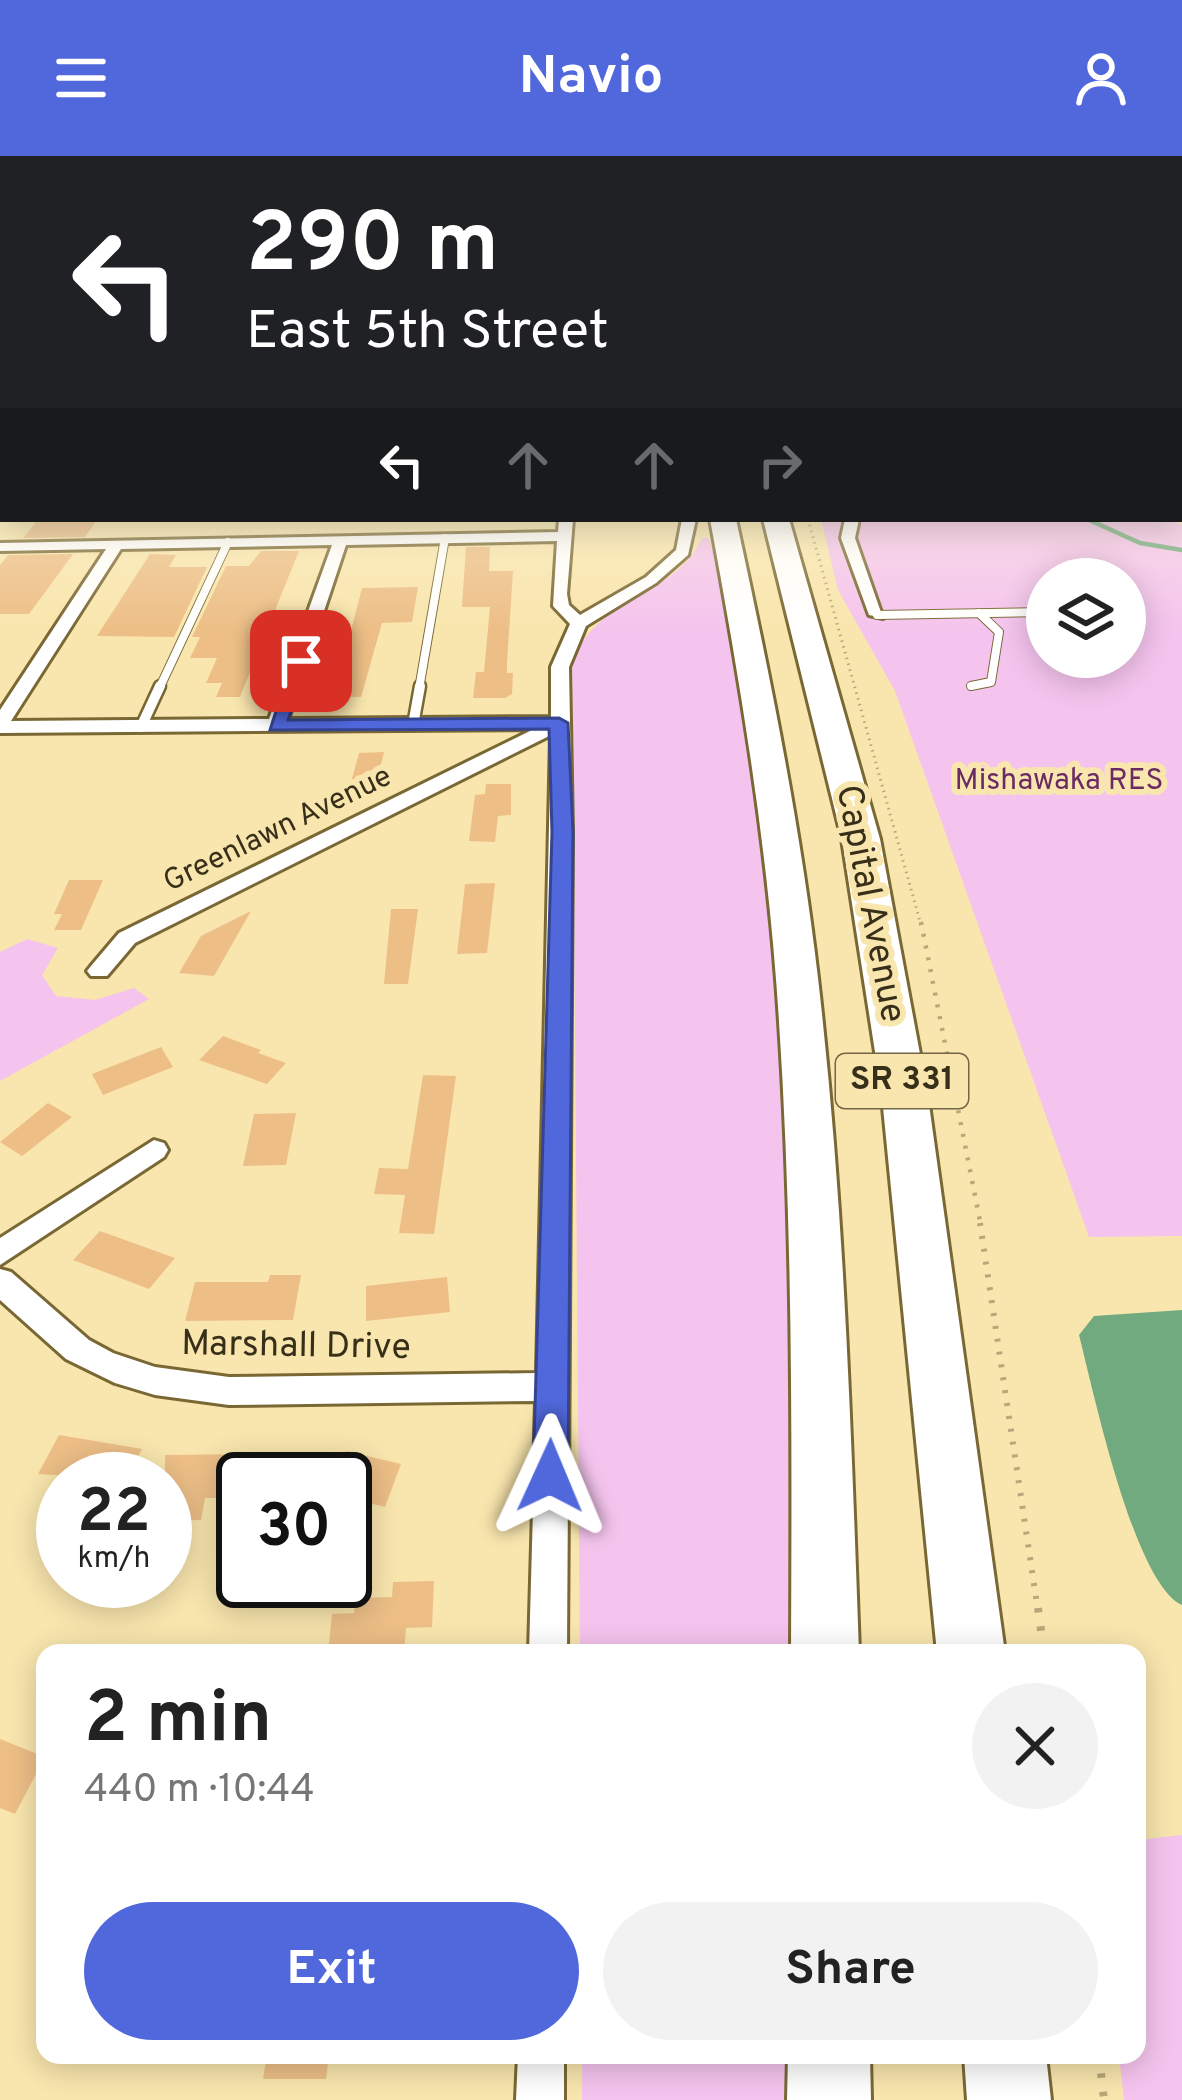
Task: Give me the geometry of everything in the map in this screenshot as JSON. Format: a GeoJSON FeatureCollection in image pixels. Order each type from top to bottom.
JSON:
{"type":"FeatureCollection","features":[{"type":"Feature","properties":{"kind":"highway","name":"Capital Avenue"},"geometry":{"type":"LineString","coordinates":[[724,522],[761,708],[797,980],[821,1393],[825,1644]]}},
{"type":"Feature","properties":{"kind":"highway","name":"Capital Avenue"},"geometry":{"type":"LineString","coordinates":[[777,522],[865,860],[904,1097],[970,1644]]}},
{"type":"Feature","properties":{"kind":"highway"},"geometry":{"type":"LineString","coordinates":[[829,2064],[829,2100]]}},
{"type":"Feature","properties":{"kind":"highway"},"geometry":{"type":"LineString","coordinates":[[1006,2064],[1009,2100]]}},
{"type":"Feature","properties":{"kind":"street"},"geometry":{"type":"LineString","coordinates":[[548,1644],[562,832],[560,667],[579,622],[669,567],[689,539],[689,522]]}},
{"type":"Feature","properties":{"kind":"street"},"geometry":{"type":"LineString","coordinates":[[851,522],[848,538],[877,615]]}},
{"type":"Feature","properties":{"kind":"street"},"geometry":{"type":"LineString","coordinates":[[0,547],[445,538],[565,527],[559,594],[561,606],[579,622]]}},
{"type":"Feature","properties":{"kind":"street"},"geometry":{"type":"LineString","coordinates":[[276,726],[341,539]]}},
{"type":"Feature","properties":{"kind":"street"},"geometry":{"type":"LineString","coordinates":[[0,726],[117,544]]}},
{"type":"Feature","properties":{"kind":"street"},"geometry":{"type":"LineString","coordinates":[[0,726],[559,723]]}},
{"type":"Feature","properties":{"kind":"street","name":"Greenlawn Avenue"},"geometry":{"type":"LineString","coordinates":[[99,971],[127,938],[559,723]]}},
{"type":"Feature","properties":{"kind":"street"},"geometry":{"type":"LineString","coordinates":[[0,1252],[154,1150]]}},
{"type":"Feature","properties":{"kind":"street","name":"Marshall Drive"},"geometry":{"type":"LineString","coordinates":[[0,1281],[60,1342],[131,1376],[180,1387],[229,1391],[552,1387]]}},
{"type":"Feature","properties":{"kind":"street"},"geometry":{"type":"LineString","coordinates":[[540,2100],[541,2064]]}},
{"type":"Feature","properties":{"kind":"lane"},"geometry":{"type":"LineString","coordinates":[[413,725],[445,538]]}},
{"type":"Feature","properties":{"kind":"lane"},"geometry":{"type":"LineString","coordinates":[[141,727],[228,542]]}},
{"type":"Feature","properties":{"kind":"lane"},"geometry":{"type":"LineString","coordinates":[[877,615],[1026,612]]}},
{"type":"Feature","properties":{"kind":"lane"},"geometry":{"type":"LineString","coordinates":[[971,686],[992,682],[999,632],[979,613]]}},
{"type":"Feature","properties":{"kind":"path"},"geometry":{"type":"LineString","coordinates":[[809,522],[877,748],[954,1082],[1043,1644]]}},
{"type":"Feature","properties":{"kind":"path"},"geometry":{"type":"LineString","coordinates":[[1101,2064],[1104,2100]]}},
{"type":"Feature","properties":{"kind":"green space","name":"Mishawaka RES"},"geometry":{"type":"Polygon","coordinates":[[[822,522],[1182,525],[1182,1236],[1089,1237],[895,691],[838,590],[822,522]]]}},
{"type":"Feature","properties":{"kind":"green space"},"geometry":{"type":"Polygon","coordinates":[[[702,538],[709,538],[740,671],[770,911],[785,1123],[792,1335],[793,1644],[580,1644],[572,664],[597,624],[690,558],[702,538]]]}},
{"type":"Feature","properties":{"kind":"green space"},"geometry":{"type":"Polygon","coordinates":[[[27,939],[58,948],[42,975],[56,996],[95,1000],[134,988],[149,999],[0,1081],[0,952],[27,939]]]}},
{"type":"Feature","properties":{"kind":"green space"},"geometry":{"type":"Polygon","coordinates":[[[1182,1835],[1182,2100],[1124,2100],[1120,2064],[1146,2064],[1146,1839],[1182,1835]]]}},
{"type":"Feature","properties":{"kind":"green space"},"geometry":{"type":"Polygon","coordinates":[[[582,2064],[791,2064],[791,2100],[582,2100],[582,2064]]]}},
{"type":"Feature","properties":{"kind":"shaded area"},"geometry":{"type":"Polygon","coordinates":[[[1182,1310],[1182,1605],[1164,1590],[1132,1525],[1079,1335],[1094,1316],[1182,1310]]]}},
{"type":"Feature","properties":{"kind":"building"},"geometry":{"type":"Polygon","coordinates":[[[36,522],[95,522],[85,537],[23,538],[36,522]]]}},
{"type":"Feature","properties":{"kind":"building"},"geometry":{"type":"Polygon","coordinates":[[[466,547],[490,547],[489,571],[513,571],[507,663],[507,673],[513,673],[512,694],[505,698],[473,698],[476,672],[484,672],[490,607],[462,607],[466,547]]]}},
{"type":"Feature","properties":{"kind":"building"},"geometry":{"type":"Polygon","coordinates":[[[261,551],[299,551],[240,697],[216,697],[222,683],[206,683],[217,658],[190,658],[200,637],[192,637],[226,566],[249,566],[261,551]]]}},
{"type":"Feature","properties":{"kind":"building"},"geometry":{"type":"Polygon","coordinates":[[[73,554],[29,614],[0,614],[0,565],[8,555],[73,554]]]}},
{"type":"Feature","properties":{"kind":"building"},"geometry":{"type":"Polygon","coordinates":[[[150,554],[176,555],[169,567],[207,567],[174,637],[97,636],[150,554]]]}},
{"type":"Feature","properties":{"kind":"building"},"geometry":{"type":"Polygon","coordinates":[[[418,587],[412,622],[382,623],[361,697],[334,697],[362,588],[418,587]]]}},
{"type":"Feature","properties":{"kind":"building"},"geometry":{"type":"Polygon","coordinates":[[[384,752],[374,793],[348,793],[359,753],[384,752]]]}},
{"type":"Feature","properties":{"kind":"building"},"geometry":{"type":"Polygon","coordinates":[[[486,784],[511,784],[511,815],[498,816],[495,842],[469,841],[475,795],[485,794],[486,784]]]}},
{"type":"Feature","properties":{"kind":"building"},"geometry":{"type":"Polygon","coordinates":[[[69,880],[103,880],[81,930],[54,930],[62,914],[54,914],[69,880]]]}},
{"type":"Feature","properties":{"kind":"building"},"geometry":{"type":"Polygon","coordinates":[[[495,883],[487,953],[457,954],[465,884],[495,883]]]}},
{"type":"Feature","properties":{"kind":"building"},"geometry":{"type":"Polygon","coordinates":[[[391,909],[418,909],[408,984],[384,984],[391,909]]]}},
{"type":"Feature","properties":{"kind":"building"},"geometry":{"type":"Polygon","coordinates":[[[251,911],[214,976],[179,973],[201,936],[251,911]]]}},
{"type":"Feature","properties":{"kind":"building"},"geometry":{"type":"Polygon","coordinates":[[[223,1036],[286,1063],[267,1084],[199,1060],[223,1036]]]}},
{"type":"Feature","properties":{"kind":"building"},"geometry":{"type":"Polygon","coordinates":[[[161,1047],[173,1067],[103,1095],[92,1074],[161,1047]]]}},
{"type":"Feature","properties":{"kind":"building"},"geometry":{"type":"Polygon","coordinates":[[[423,1075],[456,1076],[434,1234],[399,1233],[405,1195],[374,1194],[379,1168],[408,1169],[423,1075]]]}},
{"type":"Feature","properties":{"kind":"building"},"geometry":{"type":"Polygon","coordinates":[[[48,1103],[72,1117],[22,1156],[0,1142],[48,1103]]]}},
{"type":"Feature","properties":{"kind":"building"},"geometry":{"type":"Polygon","coordinates":[[[296,1113],[286,1165],[243,1166],[254,1114],[296,1113]]]}},
{"type":"Feature","properties":{"kind":"building"},"geometry":{"type":"Polygon","coordinates":[[[100,1231],[175,1258],[149,1289],[73,1260],[100,1231]]]}},
{"type":"Feature","properties":{"kind":"building"},"geometry":{"type":"Polygon","coordinates":[[[270,1275],[301,1275],[293,1320],[185,1321],[195,1282],[268,1282],[270,1275]]]}},
{"type":"Feature","properties":{"kind":"building"},"geometry":{"type":"Polygon","coordinates":[[[447,1277],[450,1312],[366,1321],[366,1286],[447,1277]]]}},
{"type":"Feature","properties":{"kind":"building"},"geometry":{"type":"Polygon","coordinates":[[[59,1435],[142,1449],[140,1452],[50,1452],[59,1435]]]}},
{"type":"Feature","properties":{"kind":"building"},"geometry":{"type":"Polygon","coordinates":[[[216,1454],[216,1498],[205,1498],[201,1520],[192,1520],[192,1455],[216,1454]]]}},
{"type":"Feature","properties":{"kind":"building"},"geometry":{"type":"Polygon","coordinates":[[[372,1457],[401,1464],[385,1507],[372,1504],[372,1457]]]}},
{"type":"Feature","properties":{"kind":"building"},"geometry":{"type":"Polygon","coordinates":[[[434,1581],[432,1627],[406,1628],[405,1644],[329,1644],[332,1614],[372,1608],[372,1598],[392,1597],[393,1582],[434,1581]]]}},
{"type":"Feature","properties":{"kind":"building"},"geometry":{"type":"Polygon","coordinates":[[[0,1739],[36,1753],[36,1774],[15,1814],[0,1808],[0,1739]]]}},
{"type":"Feature","properties":{"kind":"building"},"geometry":{"type":"Polygon","coordinates":[[[266,2064],[328,2064],[326,2079],[263,2079],[266,2064]]]}},
{"type":"Feature","properties":{"kind":"waterway"},"geometry":{"type":"LineString","coordinates":[[1094,522],[1140,543],[1182,550]]}},
{"type":"Feature","properties":{"kind":"route"},"geometry":{"type":"LineString","coordinates":[[301,661],[276,726],[559,723],[562,832],[550,1476]]}}]}
